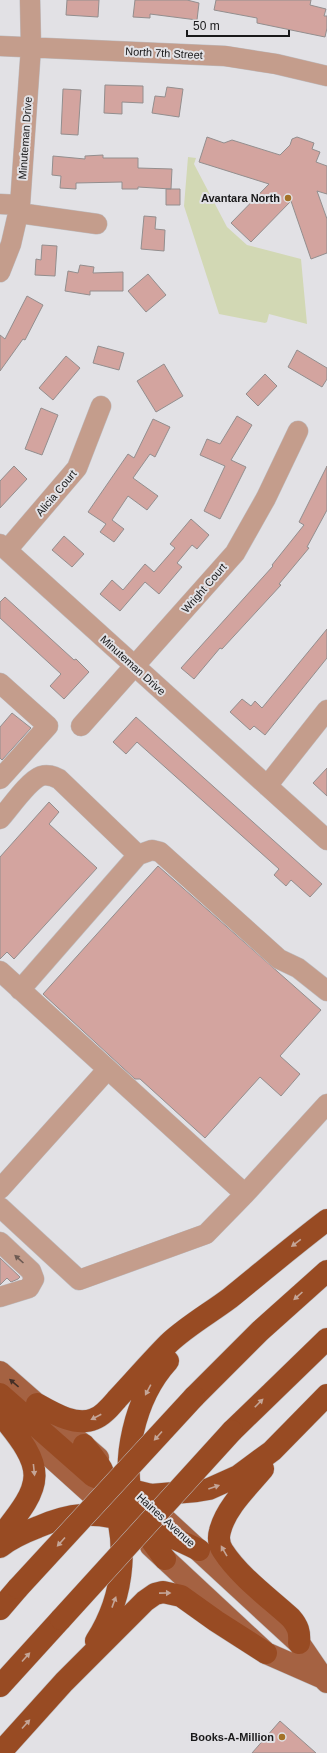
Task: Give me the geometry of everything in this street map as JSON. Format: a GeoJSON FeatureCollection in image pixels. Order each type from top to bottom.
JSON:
{"type":"FeatureCollection","features":[{"type":"Feature","properties":{"kind":"highway"},"geometry":{"type":"LineString","coordinates":[[38,1404],[58,1415],[70,1419],[83,1421],[94,1419],[108,1409],[169,1343],[192,1324],[229,1298],[287,1250],[327,1220]]}},
{"type":"Feature","properties":{"kind":"highway"},"geometry":{"type":"LineString","coordinates":[[0,1609],[194,1397],[260,1331],[327,1271]]}},
{"type":"Feature","properties":{"kind":"highway"},"geometry":{"type":"LineString","coordinates":[[165,1559],[149,1537],[135,1510],[129,1472],[134,1429],[138,1413],[149,1388],[167,1363],[229,1298]]}},
{"type":"Feature","properties":{"kind":"highway"},"geometry":{"type":"LineString","coordinates":[[0,1686],[232,1431],[327,1339]]}},
{"type":"Feature","properties":{"kind":"highway"},"geometry":{"type":"LineString","coordinates":[[0,1394],[93,1476],[106,1482],[151,1495],[182,1493],[209,1489],[238,1476],[272,1452],[327,1395]]}},
{"type":"Feature","properties":{"kind":"highway"},"geometry":{"type":"LineString","coordinates":[[299,1642],[300,1633],[297,1625],[230,1560],[222,1550],[219,1540],[219,1532],[223,1522],[238,1498],[327,1395]]}},
{"type":"Feature","properties":{"kind":"highway"},"geometry":{"type":"LineString","coordinates":[[0,1413],[31,1457],[34,1467],[35,1480],[32,1491],[25,1505],[0,1538]]}},
{"type":"Feature","properties":{"kind":"highway"},"geometry":{"type":"LineString","coordinates":[[64,1682],[96,1640],[105,1625],[120,1580],[123,1558],[119,1519],[114,1502],[101,1469],[84,1445]]}},
{"type":"Feature","properties":{"kind":"highway"},"geometry":{"type":"LineString","coordinates":[[0,1547],[34,1528],[66,1518],[82,1515],[107,1516],[119,1519],[171,1536],[199,1550]]}},
{"type":"Feature","properties":{"kind":"highway"},"geometry":{"type":"LineString","coordinates":[[0,1753],[64,1682],[145,1601],[155,1594],[163,1592],[181,1596],[216,1621],[266,1653]]}},
{"type":"Feature","properties":{"kind":"main road","name":"Haines Avenue"},"geometry":{"type":"LineString","coordinates":[[0,1372],[84,1445],[299,1642],[326,1678]]}},
{"type":"Feature","properties":{"kind":"main road","name":"Haines Avenue"},"geometry":{"type":"LineString","coordinates":[[0,1413],[165,1559],[266,1653],[326,1678]]}},
{"type":"Feature","properties":{"kind":"street","name":"Minuteman Drive"},"geometry":{"type":"LineString","coordinates":[[0,272],[11,244],[19,209],[31,47],[30,0]]}},
{"type":"Feature","properties":{"kind":"street","name":"North 7th Street"},"geometry":{"type":"LineString","coordinates":[[0,46],[225,56],[276,64],[327,76]]}},
{"type":"Feature","properties":{"kind":"street"},"geometry":{"type":"LineString","coordinates":[[0,204],[98,224]]}},
{"type":"Feature","properties":{"kind":"street","name":"Alicia Court"},"geometry":{"type":"LineString","coordinates":[[4,547],[78,468],[101,406]]}},
{"type":"Feature","properties":{"kind":"street","name":"Wright Court"},"geometry":{"type":"LineString","coordinates":[[81,726],[235,552],[266,498],[298,431]]}},
{"type":"Feature","properties":{"kind":"street","name":"Minuteman Drive"},"geometry":{"type":"LineString","coordinates":[[4,547],[134,667],[327,840]]}},
{"type":"Feature","properties":{"kind":"street"},"geometry":{"type":"LineString","coordinates":[[0,683],[48,726],[0,780]]}},
{"type":"Feature","properties":{"kind":"street"},"geometry":{"type":"LineString","coordinates":[[266,786],[327,710]]}},
{"type":"Feature","properties":{"kind":"street"},"geometry":{"type":"LineString","coordinates":[[0,820],[30,785],[40,776],[50,775],[59,779],[138,855]]}},
{"type":"Feature","properties":{"kind":"street"},"geometry":{"type":"LineString","coordinates":[[20,990],[138,855],[152,850],[160,852],[279,959],[298,968],[327,991]]}},
{"type":"Feature","properties":{"kind":"street"},"geometry":{"type":"LineString","coordinates":[[0,971],[245,1194]]}},
{"type":"Feature","properties":{"kind":"street"},"geometry":{"type":"LineString","coordinates":[[0,1189],[107,1070]]}},
{"type":"Feature","properties":{"kind":"street"},"geometry":{"type":"LineString","coordinates":[[2,1215],[60,1262],[79,1280],[206,1234],[245,1194],[327,1104]]}},
{"type":"Feature","properties":{"kind":"street"},"geometry":{"type":"LineString","coordinates":[[0,1242],[31,1271],[34,1279],[29,1288],[0,1297]]}},
{"type":"Feature","properties":{"kind":"street"},"geometry":{"type":"LineString","coordinates":[[0,1307],[17,1303],[32,1293],[60,1262]]}},
{"type":"Feature","properties":{"kind":"green space"},"geometry":{"type":"Polygon","coordinates":[[[188,157],[196,158],[194,164],[227,227],[247,245],[301,259],[307,324],[269,314],[267,322],[265,323],[219,314],[184,206],[188,157]]]}},
{"type":"Feature","properties":{"kind":"building"},"geometry":{"type":"Polygon","coordinates":[[[67,0],[99,0],[98,17],[66,15],[67,0]]]}},
{"type":"Feature","properties":{"kind":"building"},"geometry":{"type":"Polygon","coordinates":[[[135,0],[187,0],[199,3],[197,20],[150,14],[150,18],[133,17],[135,0]]]}},
{"type":"Feature","properties":{"kind":"building"},"geometry":{"type":"Polygon","coordinates":[[[216,0],[311,0],[310,5],[326,9],[324,16],[327,16],[325,37],[257,23],[257,18],[214,10],[216,0]]]}},
{"type":"Feature","properties":{"kind":"building"},"geometry":{"type":"Polygon","coordinates":[[[105,85],[143,86],[143,103],[122,102],[122,114],[104,113],[105,85]]]}},
{"type":"Feature","properties":{"kind":"building"},"geometry":{"type":"Polygon","coordinates":[[[167,87],[183,89],[179,117],[152,113],[155,96],[165,97],[167,87]]]}},
{"type":"Feature","properties":{"kind":"building"},"geometry":{"type":"Polygon","coordinates":[[[63,89],[81,90],[78,135],[61,134],[63,89]]]}},
{"type":"Feature","properties":{"kind":"building","name":"Avantara North"},"geometry":{"type":"Polygon","coordinates":[[[207,137],[224,143],[232,140],[280,155],[290,145],[292,139],[297,137],[314,143],[312,149],[320,152],[316,162],[327,166],[327,194],[317,191],[327,219],[327,253],[311,259],[291,201],[251,242],[231,223],[269,184],[199,162],[207,137]]]}},
{"type":"Feature","properties":{"kind":"building"},"geometry":{"type":"Polygon","coordinates":[[[103,155],[103,158],[138,158],[138,168],[172,169],[171,189],[138,187],[138,189],[122,189],[122,182],[76,183],[76,189],[60,188],[61,176],[52,175],[53,156],[85,159],[85,156],[103,155]]]}},
{"type":"Feature","properties":{"kind":"building"},"geometry":{"type":"Polygon","coordinates":[[[166,189],[180,189],[180,205],[166,205],[166,189]]]}},
{"type":"Feature","properties":{"kind":"building"},"geometry":{"type":"Polygon","coordinates":[[[144,216],[156,217],[155,229],[165,230],[164,251],[141,249],[144,216]]]}},
{"type":"Feature","properties":{"kind":"building"},"geometry":{"type":"Polygon","coordinates":[[[42,245],[57,246],[55,276],[35,275],[36,259],[41,260],[42,245]]]}},
{"type":"Feature","properties":{"kind":"building"},"geometry":{"type":"Polygon","coordinates":[[[80,265],[94,267],[93,273],[123,272],[123,291],[90,291],[90,295],[65,291],[68,271],[78,273],[80,265]]]}},
{"type":"Feature","properties":{"kind":"building"},"geometry":{"type":"Polygon","coordinates":[[[148,274],[166,295],[146,312],[128,291],[148,274]]]}},
{"type":"Feature","properties":{"kind":"building"},"geometry":{"type":"Polygon","coordinates":[[[27,296],[43,305],[25,340],[23,339],[0,371],[0,335],[5,339],[27,296]]]}},
{"type":"Feature","properties":{"kind":"building"},"geometry":{"type":"Polygon","coordinates":[[[98,346],[124,353],[119,370],[93,363],[98,346]]]}},
{"type":"Feature","properties":{"kind":"building"},"geometry":{"type":"Polygon","coordinates":[[[297,350],[327,368],[327,379],[322,387],[288,367],[297,350]]]}},
{"type":"Feature","properties":{"kind":"building"},"geometry":{"type":"Polygon","coordinates":[[[66,356],[80,368],[53,400],[39,388],[66,356]]]}},
{"type":"Feature","properties":{"kind":"building"},"geometry":{"type":"Polygon","coordinates":[[[164,364],[183,396],[156,412],[137,381],[164,364]]]}},
{"type":"Feature","properties":{"kind":"building"},"geometry":{"type":"Polygon","coordinates":[[[265,374],[277,386],[258,406],[246,394],[265,374]]]}},
{"type":"Feature","properties":{"kind":"building"},"geometry":{"type":"Polygon","coordinates":[[[41,408],[58,415],[42,455],[25,449],[41,408]]]}},
{"type":"Feature","properties":{"kind":"building"},"geometry":{"type":"Polygon","coordinates":[[[237,416],[252,425],[231,460],[246,467],[220,519],[204,511],[225,466],[200,455],[207,439],[220,444],[237,416]]]}},
{"type":"Feature","properties":{"kind":"building"},"geometry":{"type":"Polygon","coordinates":[[[153,419],[170,427],[155,457],[150,454],[133,478],[158,496],[147,510],[128,496],[112,520],[124,529],[114,542],[100,532],[106,524],[88,512],[128,454],[134,458],[153,419]]]}},
{"type":"Feature","properties":{"kind":"building"},"geometry":{"type":"Polygon","coordinates":[[[14,466],[27,479],[0,508],[0,481],[14,466]]]}},
{"type":"Feature","properties":{"kind":"building"},"geometry":{"type":"Polygon","coordinates":[[[327,466],[327,510],[307,547],[309,548],[279,584],[281,585],[222,649],[220,648],[194,679],[181,668],[273,566],[272,565],[304,525],[299,522],[327,466]]]}},
{"type":"Feature","properties":{"kind":"building"},"geometry":{"type":"Polygon","coordinates":[[[191,519],[209,535],[197,549],[192,545],[177,563],[182,567],[159,594],[145,582],[120,611],[100,594],[112,580],[123,590],[145,564],[154,572],[175,548],[170,544],[191,519]]]}},
{"type":"Feature","properties":{"kind":"building"},"geometry":{"type":"Polygon","coordinates":[[[64,536],[84,554],[72,567],[52,550],[64,536]]]}},
{"type":"Feature","properties":{"kind":"building"},"geometry":{"type":"Polygon","coordinates":[[[5,597],[89,672],[64,699],[50,686],[61,674],[0,618],[0,602],[5,597]]]}},
{"type":"Feature","properties":{"kind":"building"},"geometry":{"type":"Polygon","coordinates":[[[327,629],[327,658],[265,735],[254,726],[250,730],[230,712],[242,699],[251,706],[255,701],[262,708],[327,629]]]}},
{"type":"Feature","properties":{"kind":"building"},"geometry":{"type":"Polygon","coordinates":[[[12,713],[31,728],[2,760],[0,758],[0,727],[12,713]]]}},
{"type":"Feature","properties":{"kind":"building"},"geometry":{"type":"Polygon","coordinates":[[[136,717],[322,884],[310,897],[291,880],[286,886],[274,875],[279,869],[137,742],[126,754],[113,742],[136,717]]]}},
{"type":"Feature","properties":{"kind":"building"},"geometry":{"type":"Polygon","coordinates":[[[327,768],[327,796],[313,783],[327,768]]]}},
{"type":"Feature","properties":{"kind":"building"},"geometry":{"type":"Polygon","coordinates":[[[49,802],[59,812],[49,824],[97,868],[14,959],[7,952],[0,959],[0,857],[49,802]]]}},
{"type":"Feature","properties":{"kind":"building"},"geometry":{"type":"Polygon","coordinates":[[[158,866],[321,1010],[280,1056],[300,1074],[281,1096],[260,1077],[205,1138],[140,1079],[135,1079],[43,994],[158,866]]]}},
{"type":"Feature","properties":{"kind":"building"},"geometry":{"type":"Polygon","coordinates":[[[0,1258],[20,1277],[18,1279],[11,1282],[7,1278],[0,1285],[0,1258]]]}},
{"type":"Feature","properties":{"kind":"building","name":"Books-A-Million"},"geometry":{"type":"Polygon","coordinates":[[[280,1721],[316,1753],[252,1753],[280,1721]]]}},
{"type":"Feature","properties":{"kind":"place","name":"Avantara North"},"geometry":{"type":"Point","coordinates":[288,198]}},
{"type":"Feature","properties":{"kind":"place","name":"Books-A-Million"},"geometry":{"type":"Point","coordinates":[282,1737]}}]}
